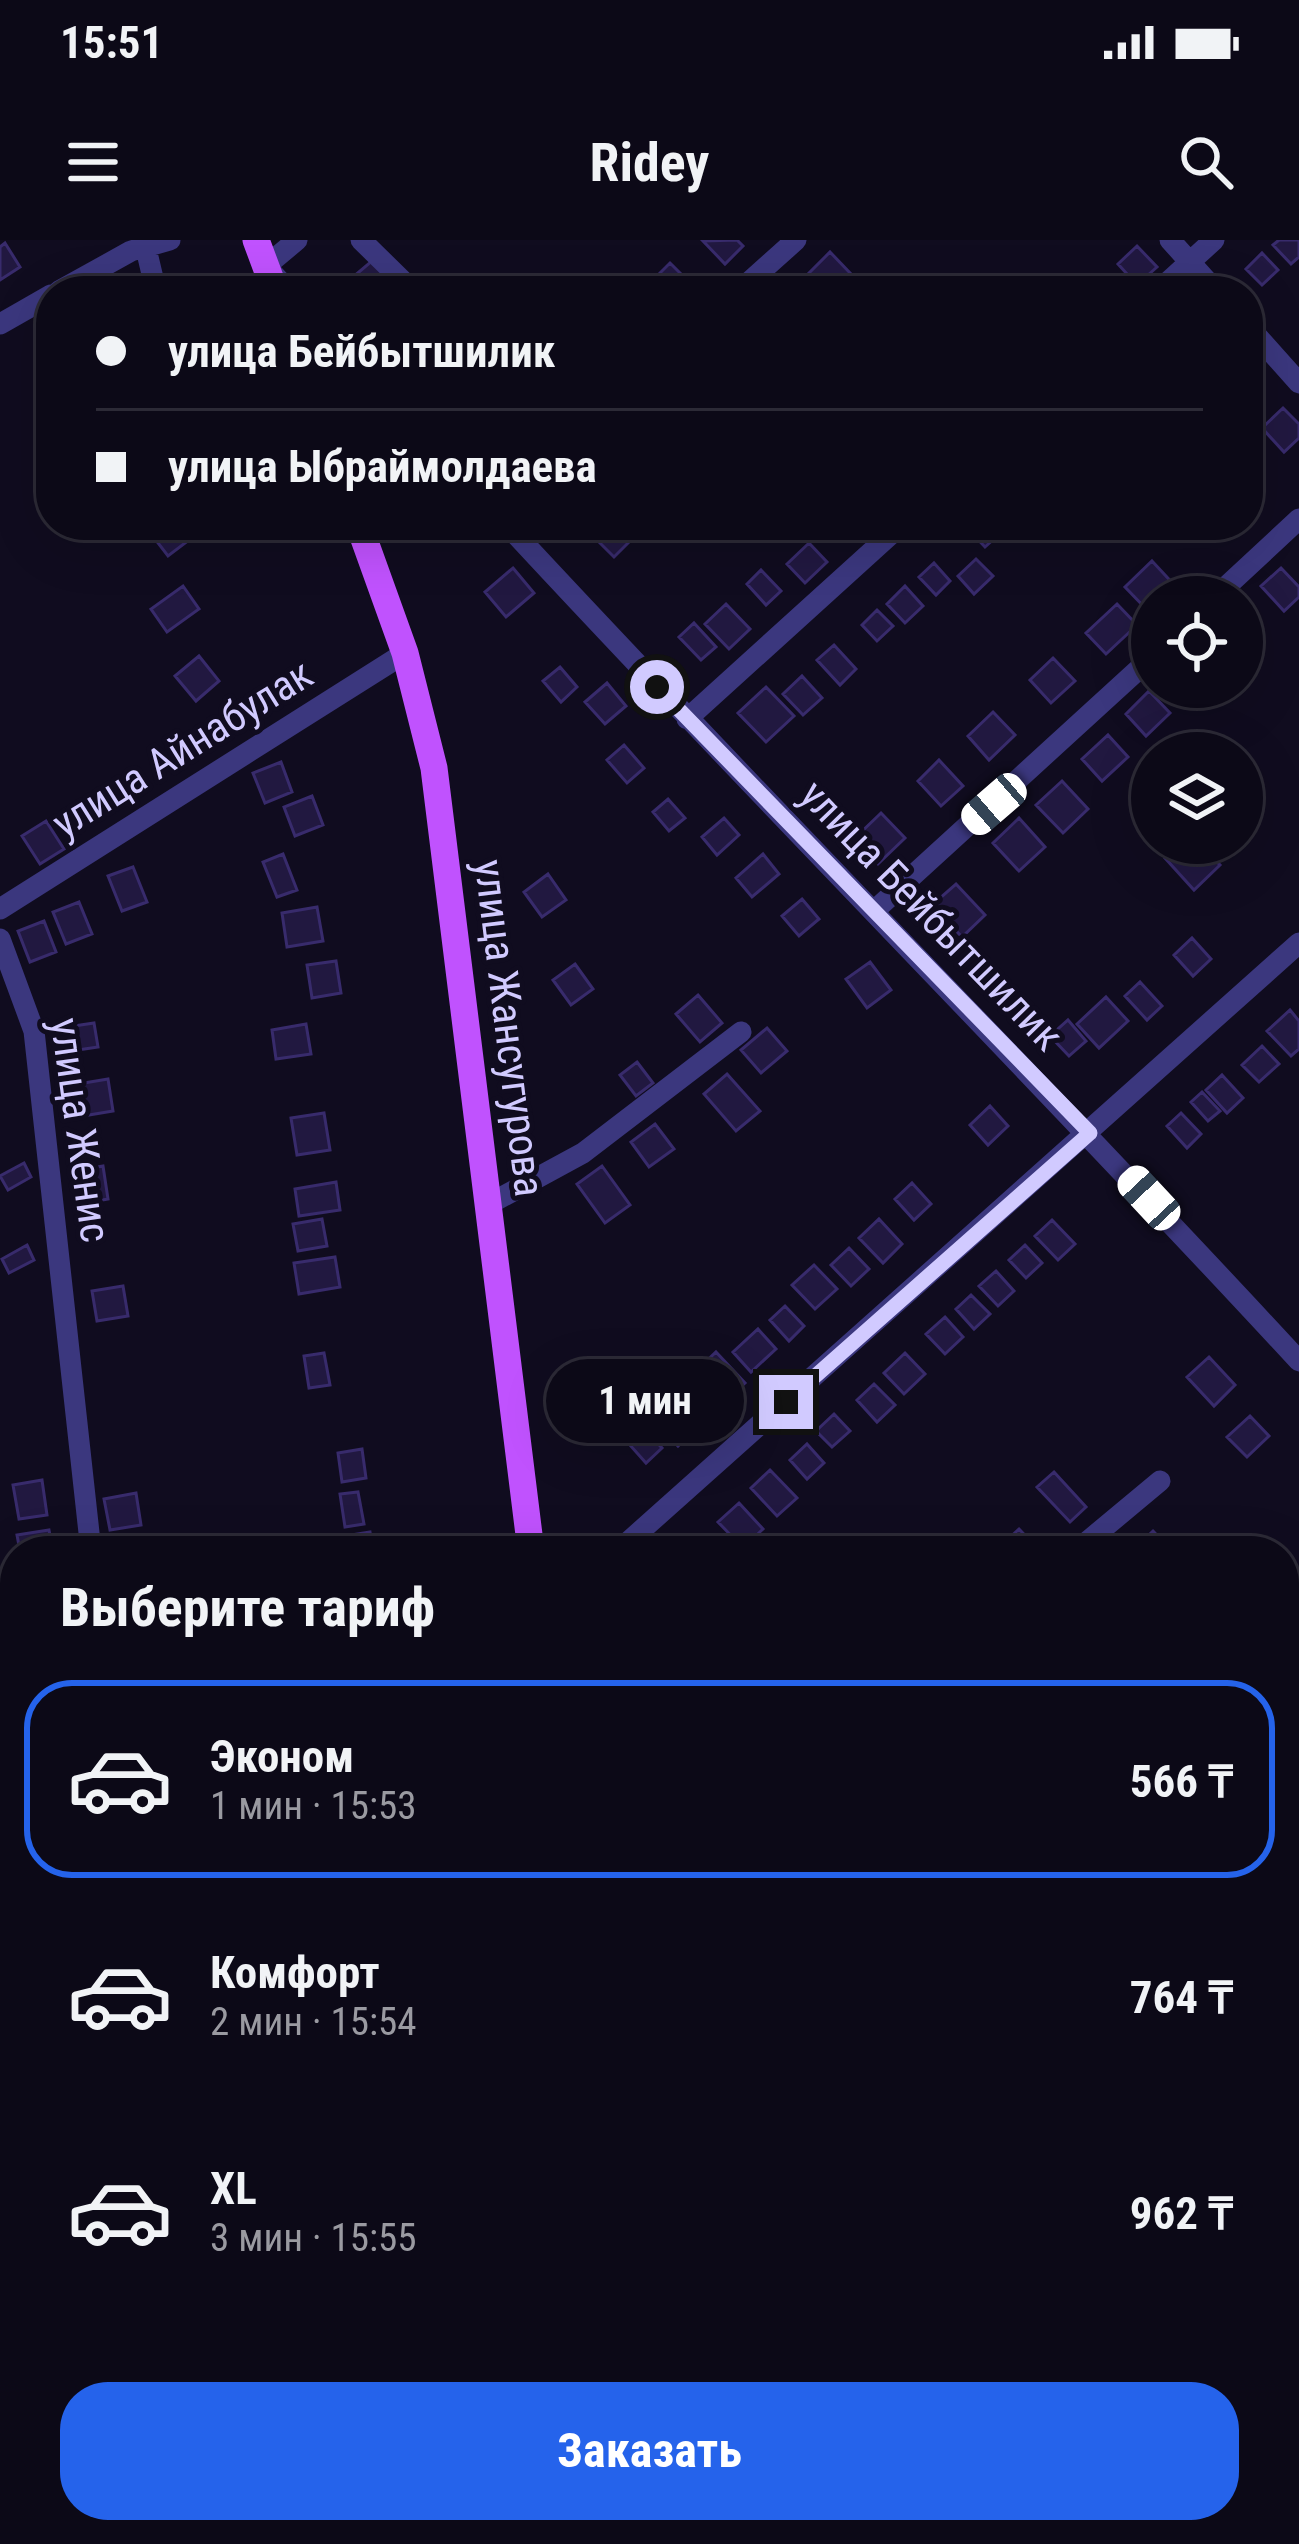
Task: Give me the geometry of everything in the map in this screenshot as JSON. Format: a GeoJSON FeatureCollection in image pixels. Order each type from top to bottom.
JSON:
{"type":"FeatureCollection","features":[{"type":"Feature","properties":{"kind":"main road","name":"улица Жансугурова"},"geometry":{"type":"LineString","coordinates":[[364,540],[405,652],[434,768],[529,1536]]}},
{"type":"Feature","properties":{"kind":"street"},"geometry":{"type":"LineString","coordinates":[[86,276],[145,243],[170,240]]}},
{"type":"Feature","properties":{"kind":"street"},"geometry":{"type":"LineString","coordinates":[[266,266],[297,240]]}},
{"type":"Feature","properties":{"kind":"street"},"geometry":{"type":"LineString","coordinates":[[361,240],[398,276]]}},
{"type":"Feature","properties":{"kind":"street"},"geometry":{"type":"LineString","coordinates":[[756,276],[796,240]]}},
{"type":"Feature","properties":{"kind":"street"},"geometry":{"type":"LineString","coordinates":[[1170,240],[1203,276]]}},
{"type":"Feature","properties":{"kind":"street"},"geometry":{"type":"LineString","coordinates":[[1175,276],[1214,240]]}},
{"type":"Feature","properties":{"kind":"street"},"geometry":{"type":"LineString","coordinates":[[145,243],[153,276]]}},
{"type":"Feature","properties":{"kind":"street"},"geometry":{"type":"LineString","coordinates":[[0,324],[36,304]]}},
{"type":"Feature","properties":{"kind":"street"},"geometry":{"type":"LineString","coordinates":[[1263,343],[1299,383]]}},
{"type":"Feature","properties":{"kind":"street"},"geometry":{"type":"LineString","coordinates":[[1238,576],[1299,519]]}},
{"type":"Feature","properties":{"kind":"street","name":"улица Бейбытшилик"},"geometry":{"type":"LineString","coordinates":[[521,540],[687,719],[1090,1133],[1298,1359]]}},
{"type":"Feature","properties":{"kind":"street"},"geometry":{"type":"LineString","coordinates":[[687,719],[884,540]]}},
{"type":"Feature","properties":{"kind":"street","name":"улица Айнабулак"},"geometry":{"type":"LineString","coordinates":[[0,909],[405,652]]}},
{"type":"Feature","properties":{"kind":"street"},"geometry":{"type":"LineString","coordinates":[[874,911],[1131,676]]}},
{"type":"Feature","properties":{"kind":"street","name":"улица Женис"},"geometry":{"type":"LineString","coordinates":[[0,940],[34,1031],[89,1536]]}},
{"type":"Feature","properties":{"kind":"street"},"geometry":{"type":"LineString","coordinates":[[635,1536],[1299,943]]}},
{"type":"Feature","properties":{"kind":"street"},"geometry":{"type":"LineString","coordinates":[[489,1204],[584,1153],[741,1032]]}},
{"type":"Feature","properties":{"kind":"street"},"geometry":{"type":"LineString","coordinates":[[1094,1536],[1160,1480]]}},
{"type":"Feature","properties":{"kind":"building"},"geometry":{"type":"Polygon","coordinates":[[[737,240],[743,246],[725,264],[703,241],[737,240]]]}},
{"type":"Feature","properties":{"kind":"building"},"geometry":{"type":"Polygon","coordinates":[[[1279,240],[1299,240],[1299,257],[1291,264],[1273,245],[1279,240]]]}},
{"type":"Feature","properties":{"kind":"building"},"geometry":{"type":"Polygon","coordinates":[[[5,243],[20,267],[0,280],[0,247],[5,243]]]}},
{"type":"Feature","properties":{"kind":"building"},"geometry":{"type":"Polygon","coordinates":[[[1137,246],[1157,267],[1147,276],[1129,276],[1118,264],[1137,246]]]}},
{"type":"Feature","properties":{"kind":"building"},"geometry":{"type":"Polygon","coordinates":[[[830,252],[851,274],[849,276],[806,276],[830,252]]]}},
{"type":"Feature","properties":{"kind":"building"},"geometry":{"type":"Polygon","coordinates":[[[1262,253],[1278,270],[1263,284],[1263,276],[1253,276],[1246,269],[1262,253]]]}},
{"type":"Feature","properties":{"kind":"building"},"geometry":{"type":"Polygon","coordinates":[[[373,260],[386,276],[354,276],[373,260]]]}},
{"type":"Feature","properties":{"kind":"building"},"geometry":{"type":"Polygon","coordinates":[[[670,263],[683,276],[657,276],[670,263]]]}},
{"type":"Feature","properties":{"kind":"building"},"geometry":{"type":"Polygon","coordinates":[[[1283,408],[1299,424],[1299,438],[1284,452],[1263,427],[1283,408]]]}},
{"type":"Feature","properties":{"kind":"building"},"geometry":{"type":"Polygon","coordinates":[[[156,540],[189,540],[168,556],[156,540]]]}},
{"type":"Feature","properties":{"kind":"building"},"geometry":{"type":"Polygon","coordinates":[[[597,540],[631,540],[614,557],[597,540]]]}},
{"type":"Feature","properties":{"kind":"building"},"geometry":{"type":"Polygon","coordinates":[[[809,543],[827,562],[805,583],[787,564],[809,543]]]}},
{"type":"Feature","properties":{"kind":"building"},"geometry":{"type":"Polygon","coordinates":[[[976,559],[993,576],[974,594],[958,576],[976,559]]]}},
{"type":"Feature","properties":{"kind":"building"},"geometry":{"type":"Polygon","coordinates":[[[1152,561],[1166,576],[1136,576],[1152,561]]]}},
{"type":"Feature","properties":{"kind":"building"},"geometry":{"type":"Polygon","coordinates":[[[934,563],[950,581],[936,595],[919,577],[934,563]]]}},
{"type":"Feature","properties":{"kind":"building"},"geometry":{"type":"Polygon","coordinates":[[[513,568],[534,593],[506,617],[485,592],[513,568]]]}},
{"type":"Feature","properties":{"kind":"building"},"geometry":{"type":"Polygon","coordinates":[[[1281,568],[1299,587],[1299,597],[1284,611],[1263,584],[1281,568]]]}},
{"type":"Feature","properties":{"kind":"building"},"geometry":{"type":"Polygon","coordinates":[[[761,570],[781,591],[766,605],[747,584],[761,570]]]}},
{"type":"Feature","properties":{"kind":"building"},"geometry":{"type":"Polygon","coordinates":[[[183,586],[199,609],[167,632],[151,609],[183,586]]]}},
{"type":"Feature","properties":{"kind":"building"},"geometry":{"type":"Polygon","coordinates":[[[905,586],[923,606],[905,623],[887,604],[905,586]]]}},
{"type":"Feature","properties":{"kind":"building"},"geometry":{"type":"Polygon","coordinates":[[[726,604],[750,629],[729,649],[705,624],[726,604]]]}},
{"type":"Feature","properties":{"kind":"building"},"geometry":{"type":"Polygon","coordinates":[[[1117,604],[1131,619],[1131,631],[1106,654],[1086,633],[1117,604]]]}},
{"type":"Feature","properties":{"kind":"building"},"geometry":{"type":"Polygon","coordinates":[[[877,610],[893,626],[877,641],[862,625],[877,610]]]}},
{"type":"Feature","properties":{"kind":"building"},"geometry":{"type":"Polygon","coordinates":[[[694,623],[716,647],[701,660],[679,637],[694,623]]]}},
{"type":"Feature","properties":{"kind":"building"},"geometry":{"type":"Polygon","coordinates":[[[834,645],[856,669],[840,685],[817,660],[834,645]]]}},
{"type":"Feature","properties":{"kind":"building"},"geometry":{"type":"Polygon","coordinates":[[[199,656],[219,681],[196,701],[175,676],[199,656]]]}},
{"type":"Feature","properties":{"kind":"building"},"geometry":{"type":"Polygon","coordinates":[[[1053,658],[1075,681],[1051,703],[1030,680],[1053,658]]]}},
{"type":"Feature","properties":{"kind":"building"},"geometry":{"type":"Polygon","coordinates":[[[560,667],[577,687],[561,702],[543,681],[560,667]]]}},
{"type":"Feature","properties":{"kind":"building"},"geometry":{"type":"Polygon","coordinates":[[[802,676],[822,698],[803,715],[783,694],[802,676]]]}},
{"type":"Feature","properties":{"kind":"building"},"geometry":{"type":"Polygon","coordinates":[[[607,683],[626,706],[605,724],[585,702],[607,683]]]}},
{"type":"Feature","properties":{"kind":"building"},"geometry":{"type":"Polygon","coordinates":[[[766,687],[794,716],[766,742],[738,713],[766,687]]]}},
{"type":"Feature","properties":{"kind":"building"},"geometry":{"type":"Polygon","coordinates":[[[1132,708],[1165,708],[1170,713],[1150,732],[1142,732],[1126,714],[1132,708]]]}},
{"type":"Feature","properties":{"kind":"building"},"geometry":{"type":"Polygon","coordinates":[[[993,712],[1015,735],[989,760],[968,736],[993,712]]]}},
{"type":"Feature","properties":{"kind":"building"},"geometry":{"type":"Polygon","coordinates":[[[1108,735],[1128,757],[1102,781],[1082,759],[1108,735]]]}},
{"type":"Feature","properties":{"kind":"building"},"geometry":{"type":"Polygon","coordinates":[[[624,745],[644,768],[627,783],[607,760],[624,745]]]}},
{"type":"Feature","properties":{"kind":"building"},"geometry":{"type":"Polygon","coordinates":[[[939,760],[963,786],[941,806],[918,781],[939,760]]]}},
{"type":"Feature","properties":{"kind":"building"},"geometry":{"type":"Polygon","coordinates":[[[281,762],[292,792],[265,803],[253,773],[281,762]]]}},
{"type":"Feature","properties":{"kind":"building"},"geometry":{"type":"Polygon","coordinates":[[[1062,781],[1088,809],[1063,833],[1036,805],[1062,781]]]}},
{"type":"Feature","properties":{"kind":"building"},"geometry":{"type":"Polygon","coordinates":[[[312,796],[323,825],[295,836],[284,807],[312,796]]]}},
{"type":"Feature","properties":{"kind":"building"},"geometry":{"type":"Polygon","coordinates":[[[668,799],[685,818],[669,831],[653,812],[668,799]]]}},
{"type":"Feature","properties":{"kind":"building"},"geometry":{"type":"Polygon","coordinates":[[[881,813],[905,838],[878,864],[854,839],[881,813]]]}},
{"type":"Feature","properties":{"kind":"building"},"geometry":{"type":"Polygon","coordinates":[[[724,818],[739,835],[717,855],[702,837],[724,818]]]}},
{"type":"Feature","properties":{"kind":"building"},"geometry":{"type":"Polygon","coordinates":[[[1019,818],[1045,847],[1019,871],[993,843],[1019,818]]]}},
{"type":"Feature","properties":{"kind":"building"},"geometry":{"type":"Polygon","coordinates":[[[46,821],[64,849],[40,864],[22,836],[46,821]]]}},
{"type":"Feature","properties":{"kind":"building"},"geometry":{"type":"Polygon","coordinates":[[[283,854],[297,890],[277,897],[263,862],[283,854]]]}},
{"type":"Feature","properties":{"kind":"building"},"geometry":{"type":"Polygon","coordinates":[[[763,854],[779,874],[752,897],[736,878],[763,854]]]}},
{"type":"Feature","properties":{"kind":"building"},"geometry":{"type":"Polygon","coordinates":[[[1170,864],[1219,864],[1220,865],[1194,890],[1170,864]]]}},
{"type":"Feature","properties":{"kind":"building"},"geometry":{"type":"Polygon","coordinates":[[[133,867],[147,902],[122,911],[108,876],[133,867]]]}},
{"type":"Feature","properties":{"kind":"building"},"geometry":{"type":"Polygon","coordinates":[[[548,874],[566,900],[542,917],[524,892],[548,874]]]}},
{"type":"Feature","properties":{"kind":"building"},"geometry":{"type":"Polygon","coordinates":[[[956,884],[985,915],[962,937],[932,905],[956,884]]]}},
{"type":"Feature","properties":{"kind":"building"},"geometry":{"type":"Polygon","coordinates":[[[802,899],[819,919],[799,936],[782,916],[802,899]]]}},
{"type":"Feature","properties":{"kind":"building"},"geometry":{"type":"Polygon","coordinates":[[[79,902],[92,934],[66,944],[53,912],[79,902]]]}},
{"type":"Feature","properties":{"kind":"building"},"geometry":{"type":"Polygon","coordinates":[[[317,907],[323,941],[287,947],[282,913],[317,907]]]}},
{"type":"Feature","properties":{"kind":"building"},"geometry":{"type":"Polygon","coordinates":[[[44,921],[56,952],[30,962],[18,931],[44,921]]]}},
{"type":"Feature","properties":{"kind":"building"},"geometry":{"type":"Polygon","coordinates":[[[1192,938],[1211,959],[1193,976],[1174,955],[1192,938]]]}},
{"type":"Feature","properties":{"kind":"building"},"geometry":{"type":"Polygon","coordinates":[[[336,961],[341,993],[312,998],[307,965],[336,961]]]}},
{"type":"Feature","properties":{"kind":"building"},"geometry":{"type":"Polygon","coordinates":[[[870,962],[891,990],[867,1008],[846,979],[870,962]]]}},
{"type":"Feature","properties":{"kind":"building"},"geometry":{"type":"Polygon","coordinates":[[[575,964],[593,989],[571,1005],[553,980],[575,964]]]}},
{"type":"Feature","properties":{"kind":"building"},"geometry":{"type":"Polygon","coordinates":[[[1140,982],[1162,1006],[1147,1020],[1125,996],[1140,982]]]}},
{"type":"Feature","properties":{"kind":"building"},"geometry":{"type":"Polygon","coordinates":[[[698,995],[722,1023],[700,1042],[676,1014],[698,995]]]}},
{"type":"Feature","properties":{"kind":"building"},"geometry":{"type":"Polygon","coordinates":[[[1106,997],[1128,1021],[1099,1048],[1077,1024],[1106,997]]]}},
{"type":"Feature","properties":{"kind":"building"},"geometry":{"type":"Polygon","coordinates":[[[1290,1010],[1299,1021],[1299,1049],[1291,1056],[1267,1031],[1290,1010]]]}},
{"type":"Feature","properties":{"kind":"building"},"geometry":{"type":"Polygon","coordinates":[[[1068,1020],[1086,1041],[1069,1056],[1050,1036],[1068,1020]]]}},
{"type":"Feature","properties":{"kind":"building"},"geometry":{"type":"Polygon","coordinates":[[[94,1023],[98,1047],[71,1051],[67,1027],[94,1023]]]}},
{"type":"Feature","properties":{"kind":"building"},"geometry":{"type":"Polygon","coordinates":[[[306,1024],[311,1054],[276,1059],[272,1030],[306,1024]]]}},
{"type":"Feature","properties":{"kind":"building"},"geometry":{"type":"Polygon","coordinates":[[[767,1028],[787,1051],[761,1073],[741,1050],[767,1028]]]}},
{"type":"Feature","properties":{"kind":"building"},"geometry":{"type":"Polygon","coordinates":[[[1262,1046],[1279,1064],[1259,1082],[1242,1065],[1262,1046]]]}},
{"type":"Feature","properties":{"kind":"building"},"geometry":{"type":"Polygon","coordinates":[[[637,1062],[653,1083],[636,1096],[620,1075],[637,1062]]]}},
{"type":"Feature","properties":{"kind":"building"},"geometry":{"type":"Polygon","coordinates":[[[727,1074],[760,1111],[736,1131],[704,1094],[727,1074]]]}},
{"type":"Feature","properties":{"kind":"building"},"geometry":{"type":"Polygon","coordinates":[[[1222,1075],[1243,1098],[1227,1113],[1206,1090],[1222,1075]]]}},
{"type":"Feature","properties":{"kind":"building"},"geometry":{"type":"Polygon","coordinates":[[[108,1079],[113,1111],[83,1116],[78,1084],[108,1079]]]}},
{"type":"Feature","properties":{"kind":"building"},"geometry":{"type":"Polygon","coordinates":[[[1202,1092],[1220,1111],[1208,1121],[1191,1102],[1202,1092]]]}},
{"type":"Feature","properties":{"kind":"building"},"geometry":{"type":"Polygon","coordinates":[[[990,1106],[1008,1126],[988,1145],[970,1125],[990,1106]]]}},
{"type":"Feature","properties":{"kind":"building"},"geometry":{"type":"Polygon","coordinates":[[[324,1113],[330,1150],[297,1155],[291,1118],[324,1113]]]}},
{"type":"Feature","properties":{"kind":"building"},"geometry":{"type":"Polygon","coordinates":[[[1181,1113],[1201,1134],[1187,1148],[1167,1126],[1181,1113]]]}},
{"type":"Feature","properties":{"kind":"building"},"geometry":{"type":"Polygon","coordinates":[[[655,1124],[674,1149],[649,1167],[631,1142],[655,1124]]]}},
{"type":"Feature","properties":{"kind":"building"},"geometry":{"type":"Polygon","coordinates":[[[24,1163],[31,1177],[8,1190],[0,1176],[24,1163]]]}},
{"type":"Feature","properties":{"kind":"building"},"geometry":{"type":"Polygon","coordinates":[[[103,1166],[108,1199],[85,1203],[79,1170],[103,1166]]]}},
{"type":"Feature","properties":{"kind":"building"},"geometry":{"type":"Polygon","coordinates":[[[602,1166],[630,1205],[605,1223],[577,1184],[602,1166]]]}},
{"type":"Feature","properties":{"kind":"building"},"geometry":{"type":"Polygon","coordinates":[[[336,1182],[340,1210],[299,1216],[295,1189],[336,1182]]]}},
{"type":"Feature","properties":{"kind":"building"},"geometry":{"type":"Polygon","coordinates":[[[912,1183],[931,1204],[914,1220],[895,1199],[912,1183]]]}},
{"type":"Feature","properties":{"kind":"building"},"geometry":{"type":"Polygon","coordinates":[[[322,1219],[327,1246],[298,1251],[293,1224],[322,1219]]]}},
{"type":"Feature","properties":{"kind":"building"},"geometry":{"type":"Polygon","coordinates":[[[879,1219],[902,1244],[883,1263],[859,1238],[879,1219]]]}},
{"type":"Feature","properties":{"kind":"building"},"geometry":{"type":"Polygon","coordinates":[[[1052,1220],[1075,1244],[1058,1260],[1035,1236],[1052,1220]]]}},
{"type":"Feature","properties":{"kind":"building"},"geometry":{"type":"Polygon","coordinates":[[[27,1245],[34,1260],[9,1273],[2,1259],[27,1245]]]}},
{"type":"Feature","properties":{"kind":"building"},"geometry":{"type":"Polygon","coordinates":[[[1025,1245],[1042,1263],[1026,1278],[1009,1260],[1025,1245]]]}},
{"type":"Feature","properties":{"kind":"building"},"geometry":{"type":"Polygon","coordinates":[[[849,1248],[869,1269],[851,1286],[831,1265],[849,1248]]]}},
{"type":"Feature","properties":{"kind":"building"},"geometry":{"type":"Polygon","coordinates":[[[335,1257],[340,1287],[299,1294],[294,1263],[335,1257]]]}},
{"type":"Feature","properties":{"kind":"building"},"geometry":{"type":"Polygon","coordinates":[[[814,1265],[837,1289],[815,1309],[792,1285],[814,1265]]]}},
{"type":"Feature","properties":{"kind":"building"},"geometry":{"type":"Polygon","coordinates":[[[996,1271],[1014,1291],[998,1306],[979,1286],[996,1271]]]}},
{"type":"Feature","properties":{"kind":"building"},"geometry":{"type":"Polygon","coordinates":[[[123,1286],[128,1316],[97,1321],[92,1291],[123,1286]]]}},
{"type":"Feature","properties":{"kind":"building"},"geometry":{"type":"Polygon","coordinates":[[[971,1295],[990,1314],[974,1329],[956,1309],[971,1295]]]}},
{"type":"Feature","properties":{"kind":"building"},"geometry":{"type":"Polygon","coordinates":[[[785,1306],[804,1326],[789,1341],[770,1320],[785,1306]]]}},
{"type":"Feature","properties":{"kind":"building"},"geometry":{"type":"Polygon","coordinates":[[[945,1317],[963,1337],[945,1354],[926,1334],[945,1317]]]}},
{"type":"Feature","properties":{"kind":"building"},"geometry":{"type":"Polygon","coordinates":[[[758,1329],[776,1349],[751,1372],[733,1352],[758,1329]]]}},
{"type":"Feature","properties":{"kind":"building"},"geometry":{"type":"Polygon","coordinates":[[[716,1352],[745,1383],[720,1406],[692,1375],[716,1352]]]}},
{"type":"Feature","properties":{"kind":"building"},"geometry":{"type":"Polygon","coordinates":[[[324,1353],[330,1385],[309,1388],[304,1356],[324,1353]]]}},
{"type":"Feature","properties":{"kind":"building"},"geometry":{"type":"Polygon","coordinates":[[[905,1353],[925,1374],[904,1394],[884,1373],[905,1353]]]}},
{"type":"Feature","properties":{"kind":"building"},"geometry":{"type":"Polygon","coordinates":[[[1209,1357],[1235,1385],[1214,1406],[1187,1377],[1209,1357]]]}},
{"type":"Feature","properties":{"kind":"building"},"geometry":{"type":"Polygon","coordinates":[[[874,1384],[895,1405],[877,1422],[857,1400],[874,1384]]]}},
{"type":"Feature","properties":{"kind":"building"},"geometry":{"type":"Polygon","coordinates":[[[679,1414],[694,1430],[678,1446],[663,1430],[679,1414]]]}},
{"type":"Feature","properties":{"kind":"building"},"geometry":{"type":"Polygon","coordinates":[[[834,1414],[850,1431],[832,1447],[816,1431],[834,1414]]]}},
{"type":"Feature","properties":{"kind":"building"},"geometry":{"type":"Polygon","coordinates":[[[1250,1416],[1269,1436],[1247,1457],[1227,1437],[1250,1416]]]}},
{"type":"Feature","properties":{"kind":"building"},"geometry":{"type":"Polygon","coordinates":[[[645,1430],[662,1448],[646,1463],[629,1444],[645,1430]]]}},
{"type":"Feature","properties":{"kind":"building"},"geometry":{"type":"Polygon","coordinates":[[[807,1444],[824,1463],[807,1479],[790,1460],[807,1444]]]}},
{"type":"Feature","properties":{"kind":"building"},"geometry":{"type":"Polygon","coordinates":[[[362,1449],[366,1478],[342,1482],[338,1453],[362,1449]]]}},
{"type":"Feature","properties":{"kind":"building"},"geometry":{"type":"Polygon","coordinates":[[[770,1470],[797,1498],[777,1516],[751,1488],[770,1470]]]}},
{"type":"Feature","properties":{"kind":"building"},"geometry":{"type":"Polygon","coordinates":[[[1054,1472],[1086,1507],[1070,1522],[1037,1487],[1054,1472]]]}},
{"type":"Feature","properties":{"kind":"building"},"geometry":{"type":"Polygon","coordinates":[[[42,1480],[47,1515],[19,1519],[13,1485],[42,1480]]]}},
{"type":"Feature","properties":{"kind":"building"},"geometry":{"type":"Polygon","coordinates":[[[358,1492],[364,1524],[345,1527],[340,1494],[358,1492]]]}},
{"type":"Feature","properties":{"kind":"building"},"geometry":{"type":"Polygon","coordinates":[[[136,1493],[141,1525],[110,1530],[104,1499],[136,1493]]]}},
{"type":"Feature","properties":{"kind":"building"},"geometry":{"type":"Polygon","coordinates":[[[739,1503],[763,1529],[756,1536],[731,1536],[718,1522],[739,1503]]]}},
{"type":"Feature","properties":{"kind":"building"},"geometry":{"type":"Polygon","coordinates":[[[49,1530],[50,1536],[17,1536],[49,1530]]]}},
{"type":"Feature","properties":{"kind":"route"},"geometry":{"type":"LineString","coordinates":[[657,687],[1090,1133],[786,1402]]}}]}
